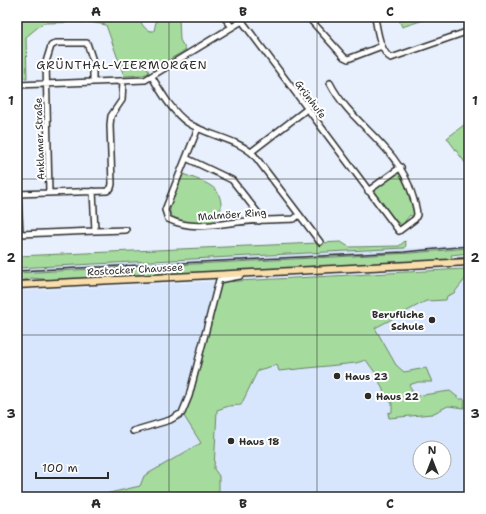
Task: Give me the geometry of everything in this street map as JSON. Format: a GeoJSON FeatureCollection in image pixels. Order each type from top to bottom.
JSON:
{"type":"FeatureCollection","features":[{"type":"Feature","properties":{"kind":"main road","name":"Rostocker Chaussee"},"geometry":{"type":"LineString","coordinates":[[17,285],[469,262]]}},
{"type":"Feature","properties":{"kind":"street"},"geometry":{"type":"LineString","coordinates":[[224,17],[232,27]]}},
{"type":"Feature","properties":{"kind":"street"},"geometry":{"type":"LineString","coordinates":[[308,17],[344,57],[348,59],[382,46]]}},
{"type":"Feature","properties":{"kind":"street"},"geometry":{"type":"LineString","coordinates":[[375,17],[382,46],[387,56],[394,58],[469,31]]}},
{"type":"Feature","properties":{"kind":"street"},"geometry":{"type":"LineString","coordinates":[[17,85],[145,80],[244,19]]}},
{"type":"Feature","properties":{"kind":"street","name":"Grünhufe"},"geometry":{"type":"LineString","coordinates":[[244,19],[307,109],[399,231],[415,219],[417,215],[408,179],[393,156],[345,104],[330,83]]}},
{"type":"Feature","properties":{"kind":"street","name":"Anklamer Straße"},"geometry":{"type":"LineString","coordinates":[[50,193],[46,84],[48,54],[51,46],[56,43],[87,43],[93,61],[93,82]]}},
{"type":"Feature","properties":{"kind":"street"},"geometry":{"type":"LineString","coordinates":[[152,77],[179,116],[198,128],[251,152],[320,242]]}},
{"type":"Feature","properties":{"kind":"street"},"geometry":{"type":"LineString","coordinates":[[123,81],[122,100],[110,120],[111,188],[107,190],[94,191],[18,194],[19,234],[126,230]]}},
{"type":"Feature","properties":{"kind":"street"},"geometry":{"type":"LineString","coordinates":[[251,152],[307,109]]}},
{"type":"Feature","properties":{"kind":"street","name":"Malmöer Ring"},"geometry":{"type":"LineString","coordinates":[[198,128],[165,210],[168,219],[186,225],[199,226],[294,219],[299,215]]}},
{"type":"Feature","properties":{"kind":"street"},"geometry":{"type":"LineString","coordinates":[[186,158],[232,180],[258,213],[259,221]]}},
{"type":"Feature","properties":{"kind":"street"},"geometry":{"type":"LineString","coordinates":[[368,191],[401,167]]}},
{"type":"Feature","properties":{"kind":"street"},"geometry":{"type":"LineString","coordinates":[[94,191],[95,231]]}},
{"type":"Feature","properties":{"kind":"street","name":"Rostocker Chaussee"},"geometry":{"type":"LineString","coordinates":[[133,431],[170,420],[182,413],[189,396],[219,280],[254,273]]}},
{"type":"Feature","properties":{"kind":"shaded area"},"geometry":{"type":"Polygon","coordinates":[[[469,244],[469,248],[412,253],[17,273],[17,268],[419,248],[469,244]]]}},
{"type":"Feature","properties":{"kind":"shaded area"},"geometry":{"type":"Polygon","coordinates":[[[469,269],[469,497],[17,497],[17,291],[469,269]]]}},
{"type":"Feature","properties":{"kind":"green space"},"geometry":{"type":"Polygon","coordinates":[[[17,17],[138,17],[146,29],[154,31],[157,17],[179,17],[180,40],[186,50],[158,66],[145,61],[149,73],[143,75],[124,76],[106,25],[90,22],[43,23],[26,37],[27,78],[20,78],[17,17]]]}},
{"type":"Feature","properties":{"kind":"green space"},"geometry":{"type":"Polygon","coordinates":[[[398,17],[433,17],[402,27],[398,17]]]}},
{"type":"Feature","properties":{"kind":"green space"},"geometry":{"type":"Polygon","coordinates":[[[469,121],[469,168],[447,138],[469,121]]]}},
{"type":"Feature","properties":{"kind":"green space"},"geometry":{"type":"Polygon","coordinates":[[[400,172],[412,194],[415,207],[414,218],[410,215],[405,221],[407,224],[402,225],[392,219],[372,191],[379,184],[400,172]]]}},
{"type":"Feature","properties":{"kind":"green space"},"geometry":{"type":"Polygon","coordinates":[[[183,174],[205,182],[216,190],[220,198],[221,206],[219,214],[214,221],[210,223],[198,223],[179,219],[170,215],[170,209],[183,174]]]}},
{"type":"Feature","properties":{"kind":"green space"},"geometry":{"type":"Polygon","coordinates":[[[405,241],[405,248],[17,268],[17,256],[341,242],[349,247],[399,246],[405,241]]]}},
{"type":"Feature","properties":{"kind":"green space"},"geometry":{"type":"Polygon","coordinates":[[[469,248],[469,253],[451,255],[452,258],[469,257],[469,259],[450,261],[54,280],[31,278],[17,282],[17,273],[412,253],[469,248]]]}},
{"type":"Feature","properties":{"kind":"green space"},"geometry":{"type":"Polygon","coordinates":[[[464,269],[466,278],[454,293],[447,296],[446,300],[426,301],[375,328],[396,365],[404,372],[426,368],[432,382],[418,382],[409,385],[416,396],[450,391],[460,399],[465,399],[464,408],[448,406],[432,414],[389,418],[388,413],[392,412],[392,403],[387,399],[376,374],[366,360],[356,363],[279,371],[277,365],[258,370],[241,405],[229,406],[217,410],[214,469],[219,476],[219,497],[92,497],[140,486],[144,476],[201,443],[182,413],[219,282],[464,269]]]}},
{"type":"Feature","properties":{"kind":"railway"},"geometry":{"type":"LineString","coordinates":[[17,271],[404,252],[469,246]]}},
{"type":"Feature","properties":{"kind":"place","name":"Berufliche Schule"},"geometry":{"type":"Point","coordinates":[432,320]}},
{"type":"Feature","properties":{"kind":"place","name":"Haus 23"},"geometry":{"type":"Point","coordinates":[337,376]}},
{"type":"Feature","properties":{"kind":"place","name":"Haus 22"},"geometry":{"type":"Point","coordinates":[368,396]}},
{"type":"Feature","properties":{"kind":"place","name":"Haus 18"},"geometry":{"type":"Point","coordinates":[231,441]}},
{"type":"Feature","properties":{"kind":"district","name":"GRÜNTHAL-VIERMORGEN"},"geometry":{"type":"Point","coordinates":[122,65]}}]}
